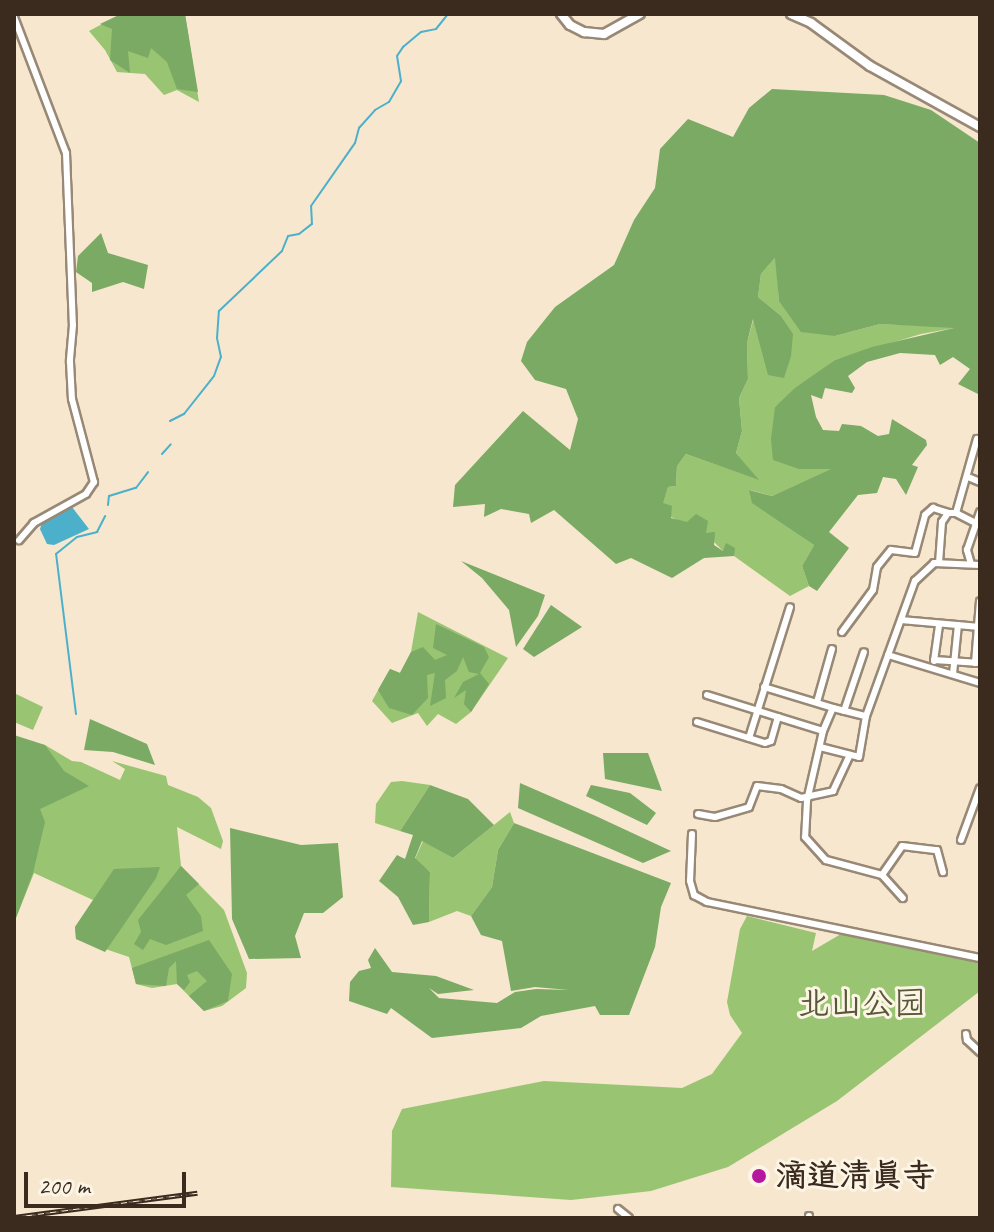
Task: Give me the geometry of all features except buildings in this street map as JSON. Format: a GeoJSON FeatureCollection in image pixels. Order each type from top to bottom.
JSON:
{"type":"FeatureCollection","features":[{"type":"Feature","properties":{"kind":"street"},"geometry":{"type":"LineString","coordinates":[[561,14],[570,25],[584,32],[604,34],[640,14]]}},
{"type":"Feature","properties":{"kind":"street"},"geometry":{"type":"LineString","coordinates":[[791,14],[811,23],[870,66],[980,127]]}},
{"type":"Feature","properties":{"kind":"street"},"geometry":{"type":"LineString","coordinates":[[14,17],[66,153],[73,325],[70,362],[72,399],[94,482],[86,494],[34,523],[19,540]]}},
{"type":"Feature","properties":{"kind":"street"},"geometry":{"type":"LineString","coordinates":[[939,563],[942,522],[952,513],[968,477],[977,439]]}},
{"type":"Feature","properties":{"kind":"street"},"geometry":{"type":"LineString","coordinates":[[968,477],[980,482]]}},
{"type":"Feature","properties":{"kind":"street"},"geometry":{"type":"LineString","coordinates":[[842,632],[873,590],[877,567],[891,550],[915,553],[925,515],[933,508],[978,523]]}},
{"type":"Feature","properties":{"kind":"street"},"geometry":{"type":"LineString","coordinates":[[971,564],[967,550],[980,512]]}},
{"type":"Feature","properties":{"kind":"street"},"geometry":{"type":"LineString","coordinates":[[820,747],[859,757],[866,716],[915,581],[934,563],[980,565]]}},
{"type":"Feature","properties":{"kind":"street"},"geometry":{"type":"LineString","coordinates":[[934,660],[977,663],[980,601]]}},
{"type":"Feature","properties":{"kind":"street"},"geometry":{"type":"LineString","coordinates":[[749,738],[790,607]]}},
{"type":"Feature","properties":{"kind":"street"},"geometry":{"type":"LineString","coordinates":[[901,620],[979,627]]}},
{"type":"Feature","properties":{"kind":"street"},"geometry":{"type":"LineString","coordinates":[[933,668],[939,624]]}},
{"type":"Feature","properties":{"kind":"street"},"geometry":{"type":"LineString","coordinates":[[953,674],[958,625]]}},
{"type":"Feature","properties":{"kind":"street"},"geometry":{"type":"LineString","coordinates":[[817,702],[832,649]]}},
{"type":"Feature","properties":{"kind":"street"},"geometry":{"type":"LineString","coordinates":[[844,711],[864,652]]}},
{"type":"Feature","properties":{"kind":"street"},"geometry":{"type":"LineString","coordinates":[[888,655],[980,683]]}},
{"type":"Feature","properties":{"kind":"street"},"geometry":{"type":"LineString","coordinates":[[764,687],[866,716]]}},
{"type":"Feature","properties":{"kind":"street"},"geometry":{"type":"LineString","coordinates":[[707,695],[823,731]]}},
{"type":"Feature","properties":{"kind":"street"},"geometry":{"type":"LineString","coordinates":[[833,708],[823,731],[807,797],[805,837],[826,860],[882,875],[903,898]]}},
{"type":"Feature","properties":{"kind":"street"},"geometry":{"type":"LineString","coordinates":[[697,722],[765,743],[771,741],[778,717]]}},
{"type":"Feature","properties":{"kind":"street"},"geometry":{"type":"LineString","coordinates":[[698,814],[715,817],[749,807],[757,786],[807,797],[833,791],[850,755]]}},
{"type":"Feature","properties":{"kind":"street"},"geometry":{"type":"LineString","coordinates":[[961,840],[980,788]]}},
{"type":"Feature","properties":{"kind":"street"},"geometry":{"type":"LineString","coordinates":[[692,834],[690,881],[694,895],[707,902],[980,958]]}},
{"type":"Feature","properties":{"kind":"street"},"geometry":{"type":"LineString","coordinates":[[882,875],[902,846],[937,850],[943,872]]}},
{"type":"Feature","properties":{"kind":"street"},"geometry":{"type":"LineString","coordinates":[[966,1034],[967,1040],[980,1052]]}},
{"type":"Feature","properties":{"kind":"street"},"geometry":{"type":"LineString","coordinates":[[618,1209],[629,1218]]}},
{"type":"Feature","properties":{"kind":"green space"},"geometry":{"type":"Polygon","coordinates":[[[121,14],[185,14],[199,102],[177,90],[164,95],[145,74],[117,72],[105,50],[89,31],[121,14]]]}},
{"type":"Feature","properties":{"kind":"green space"},"geometry":{"type":"Polygon","coordinates":[[[121,14],[185,14],[198,92],[177,89],[167,62],[151,48],[148,58],[128,51],[130,73],[110,60],[112,29],[100,24],[121,14]]]}},
{"type":"Feature","properties":{"kind":"green space"},"geometry":{"type":"Polygon","coordinates":[[[772,89],[884,95],[931,110],[980,143],[980,395],[958,384],[970,369],[953,357],[940,365],[935,355],[900,353],[867,362],[848,376],[855,388],[852,393],[825,388],[822,399],[811,395],[816,417],[823,430],[839,431],[842,424],[861,426],[878,436],[889,434],[892,419],[926,440],[927,445],[912,465],[918,467],[906,495],[896,479],[883,477],[877,493],[858,495],[829,532],[849,548],[817,591],[809,586],[802,566],[814,545],[752,503],[749,490],[772,496],[831,469],[799,469],[773,460],[771,439],[775,407],[795,388],[835,360],[872,347],[954,328],[880,324],[835,336],[801,332],[779,301],[775,258],[761,274],[758,297],[780,315],[793,334],[791,356],[784,378],[768,375],[753,319],[747,343],[748,379],[739,398],[742,431],[736,453],[759,480],[686,454],[677,466],[676,486],[668,487],[663,503],[672,506],[671,518],[687,522],[696,514],[708,521],[706,533],[715,532],[714,545],[723,551],[726,543],[735,548],[734,556],[704,558],[672,578],[631,558],[616,564],[554,510],[531,523],[529,514],[501,509],[484,517],[485,504],[453,507],[455,485],[523,411],[570,450],[578,419],[566,389],[535,380],[521,361],[527,342],[555,307],[614,265],[634,220],[655,188],[660,149],[688,119],[733,137],[749,108],[772,89]]]}},
{"type":"Feature","properties":{"kind":"green space"},"geometry":{"type":"Polygon","coordinates":[[[101,233],[108,253],[148,265],[144,289],[123,282],[92,292],[92,283],[76,272],[78,256],[101,233]]]}},
{"type":"Feature","properties":{"kind":"green space"},"geometry":{"type":"Polygon","coordinates":[[[776,257],[779,301],[835,336],[880,324],[960,327],[921,334],[835,360],[775,407],[834,468],[772,496],[750,490],[777,519],[814,545],[802,566],[809,586],[790,596],[734,556],[734,548],[724,552],[706,534],[671,517],[662,504],[668,487],[676,486],[677,466],[686,454],[757,479],[736,453],[742,431],[739,398],[748,379],[747,343],[754,317],[769,375],[780,315],[758,297],[761,274],[776,257]]]}},
{"type":"Feature","properties":{"kind":"green space"},"geometry":{"type":"Polygon","coordinates":[[[461,561],[545,595],[538,616],[516,647],[509,610],[482,578],[461,561]]]}},
{"type":"Feature","properties":{"kind":"green space"},"geometry":{"type":"Polygon","coordinates":[[[551,605],[582,627],[534,657],[523,649],[551,605]]]}},
{"type":"Feature","properties":{"kind":"green space"},"geometry":{"type":"Polygon","coordinates":[[[418,612],[508,658],[471,712],[456,724],[438,714],[427,726],[418,713],[392,723],[372,701],[390,669],[400,673],[411,652],[418,612]]]}},
{"type":"Feature","properties":{"kind":"green space"},"geometry":{"type":"Polygon","coordinates":[[[436,624],[484,647],[489,657],[480,673],[489,684],[471,712],[464,704],[466,690],[454,698],[463,682],[479,674],[469,672],[463,657],[457,671],[445,680],[446,698],[430,706],[435,673],[427,675],[428,698],[412,715],[389,708],[378,690],[390,669],[400,673],[411,652],[423,647],[435,660],[447,655],[433,648],[436,624]]]}},
{"type":"Feature","properties":{"kind":"green space"},"geometry":{"type":"Polygon","coordinates":[[[14,693],[43,707],[33,730],[14,722],[14,693]]]}},
{"type":"Feature","properties":{"kind":"green space"},"geometry":{"type":"Polygon","coordinates":[[[90,719],[147,744],[155,765],[113,752],[84,750],[90,719]]]}},
{"type":"Feature","properties":{"kind":"green space"},"geometry":{"type":"Polygon","coordinates":[[[14,735],[45,745],[64,771],[89,786],[40,809],[45,822],[33,873],[14,923],[14,735]]]}},
{"type":"Feature","properties":{"kind":"green space"},"geometry":{"type":"Polygon","coordinates":[[[14,738],[45,745],[72,761],[120,780],[125,769],[112,761],[166,776],[168,785],[198,797],[211,808],[223,841],[221,849],[177,827],[181,866],[224,910],[247,973],[246,988],[222,1006],[204,1011],[177,984],[152,988],[136,984],[129,957],[76,939],[75,927],[93,900],[34,873],[14,923],[14,738]]]}},
{"type":"Feature","properties":{"kind":"green space"},"geometry":{"type":"Polygon","coordinates":[[[603,753],[648,753],[662,791],[605,779],[603,753]]]}},
{"type":"Feature","properties":{"kind":"green space"},"geometry":{"type":"Polygon","coordinates":[[[391,782],[430,785],[400,831],[375,823],[376,804],[391,782]]]}},
{"type":"Feature","properties":{"kind":"green space"},"geometry":{"type":"Polygon","coordinates":[[[520,783],[671,851],[643,863],[518,808],[520,783]]]}},
{"type":"Feature","properties":{"kind":"green space"},"geometry":{"type":"Polygon","coordinates":[[[430,785],[468,799],[494,825],[453,858],[422,841],[415,858],[430,872],[429,922],[413,925],[398,897],[379,881],[397,855],[405,859],[413,835],[400,831],[430,785]]]}},
{"type":"Feature","properties":{"kind":"green space"},"geometry":{"type":"Polygon","coordinates":[[[591,785],[630,793],[656,813],[647,825],[586,796],[591,785]]]}},
{"type":"Feature","properties":{"kind":"green space"},"geometry":{"type":"Polygon","coordinates":[[[510,812],[514,823],[498,850],[492,887],[471,916],[457,911],[429,922],[430,872],[415,859],[423,841],[453,858],[510,812]]]}},
{"type":"Feature","properties":{"kind":"green space"},"geometry":{"type":"Polygon","coordinates":[[[514,823],[671,883],[661,907],[655,947],[629,1015],[600,1015],[595,1006],[541,1016],[521,1028],[432,1038],[391,1008],[387,1014],[349,1001],[350,982],[359,971],[371,968],[368,960],[375,948],[392,972],[436,976],[474,990],[438,994],[429,988],[439,998],[497,1003],[515,992],[569,990],[535,987],[511,991],[502,941],[481,935],[471,916],[492,887],[498,850],[514,823]]]}},
{"type":"Feature","properties":{"kind":"green space"},"geometry":{"type":"Polygon","coordinates":[[[230,828],[301,845],[338,843],[343,897],[323,913],[304,913],[295,936],[301,958],[249,959],[232,919],[230,828]]]}},
{"type":"Feature","properties":{"kind":"green space"},"geometry":{"type":"Polygon","coordinates":[[[181,866],[199,884],[186,895],[201,916],[203,931],[166,945],[150,939],[143,950],[134,944],[141,932],[138,920],[181,866]]]}},
{"type":"Feature","properties":{"kind":"green space"},"geometry":{"type":"Polygon","coordinates":[[[160,867],[156,878],[105,952],[76,939],[75,927],[114,869],[160,867]]]}},
{"type":"Feature","properties":{"kind":"green space","name":"北山公园"},"geometry":{"type":"Polygon","coordinates":[[[747,916],[816,933],[812,951],[841,934],[980,963],[980,991],[837,1101],[728,1167],[651,1191],[571,1200],[391,1187],[392,1131],[402,1109],[544,1081],[682,1088],[712,1074],[742,1033],[730,1015],[727,1002],[740,929],[747,916]]]}},
{"type":"Feature","properties":{"kind":"green space"},"geometry":{"type":"Polygon","coordinates":[[[209,940],[232,974],[228,1001],[204,1011],[189,996],[207,981],[197,971],[187,975],[190,982],[184,990],[177,984],[176,961],[169,968],[166,986],[136,984],[132,968],[209,940]]]}},
{"type":"Feature","properties":{"kind":"water"},"geometry":{"type":"Polygon","coordinates":[[[72,507],[89,529],[54,545],[47,544],[40,529],[42,523],[72,507]]]}},
{"type":"Feature","properties":{"kind":"waterway"},"geometry":{"type":"LineString","coordinates":[[170,421],[184,414],[214,376],[221,357],[217,338],[219,311],[282,251],[288,236],[299,234],[312,224],[311,206],[355,143],[359,128],[375,110],[389,102],[401,81],[397,56],[421,32],[436,29],[448,14]]}},
{"type":"Feature","properties":{"kind":"waterway"},"geometry":{"type":"LineString","coordinates":[[162,454],[171,444]]}},
{"type":"Feature","properties":{"kind":"waterway"},"geometry":{"type":"LineString","coordinates":[[108,505],[109,496],[136,488],[148,472]]}},
{"type":"Feature","properties":{"kind":"waterway"},"geometry":{"type":"LineString","coordinates":[[76,714],[56,554],[77,537],[97,532],[105,516]]}},
{"type":"Feature","properties":{"kind":"railway"},"geometry":{"type":"LineString","coordinates":[[14,1217],[197,1193]]}},
{"type":"Feature","properties":{"kind":"place","name":"滴道清真寺"},"geometry":{"type":"Point","coordinates":[759,1176]}}]}
